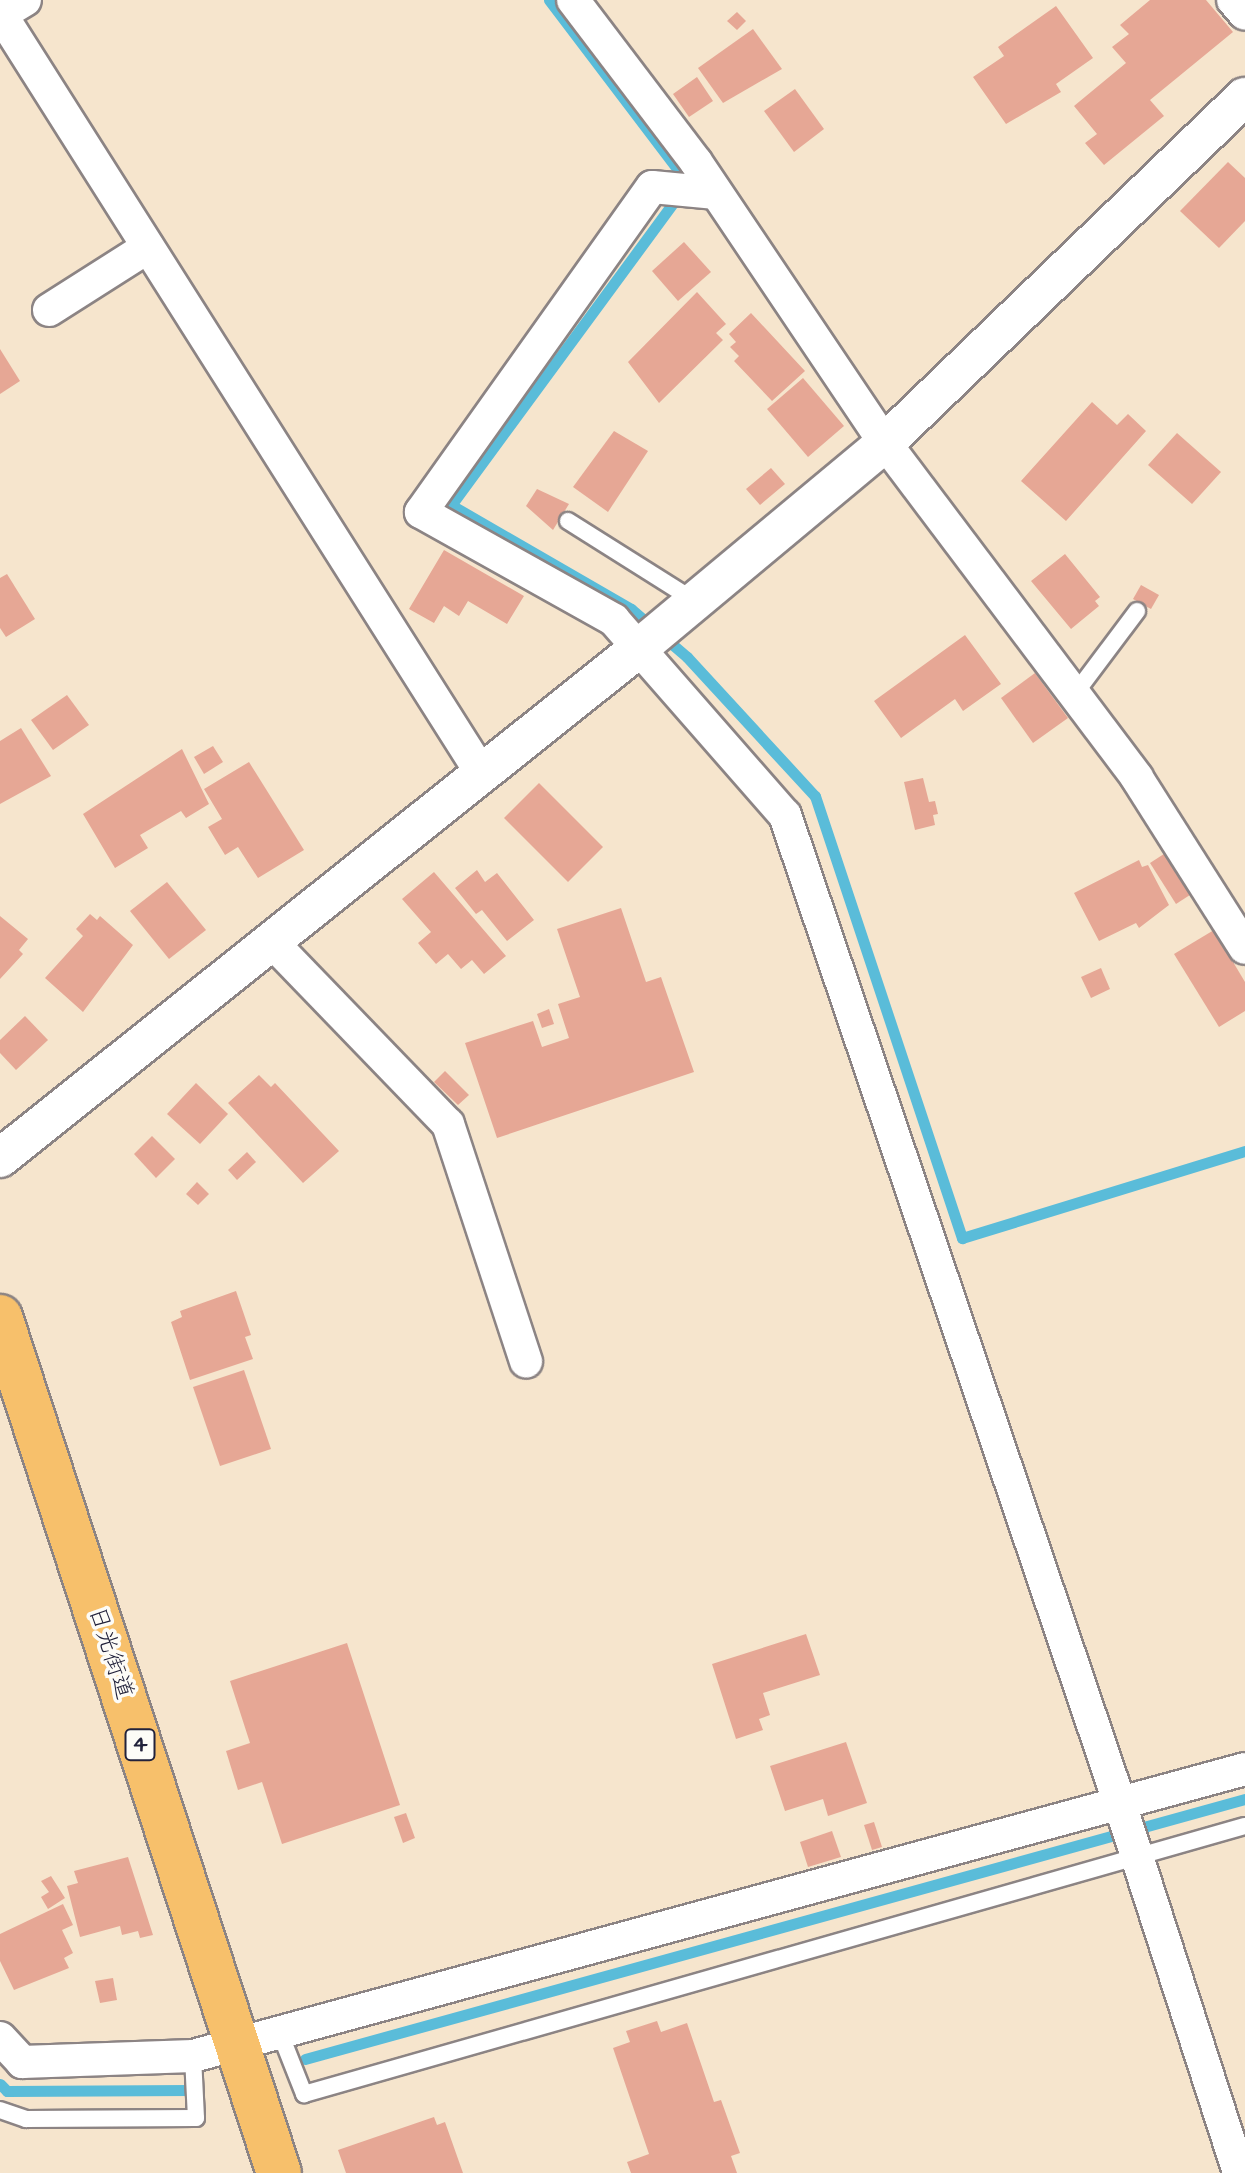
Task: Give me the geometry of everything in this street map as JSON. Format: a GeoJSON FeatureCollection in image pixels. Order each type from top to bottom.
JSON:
{"type":"FeatureCollection","features":[{"type":"Feature","properties":{"kind":"highway","name":"日光街道"},"geometry":{"type":"LineString","coordinates":[[0,1317],[279,2173]]}},
{"type":"Feature","properties":{"kind":"street"},"geometry":{"type":"LineString","coordinates":[[573,0],[716,193],[885,443],[1137,778],[1245,948]]}},
{"type":"Feature","properties":{"kind":"street"},"geometry":{"type":"LineString","coordinates":[[1233,0],[1245,14]]}},
{"type":"Feature","properties":{"kind":"street"},"geometry":{"type":"LineString","coordinates":[[6,11],[148,247],[482,774]]}},
{"type":"Feature","properties":{"kind":"street"},"geometry":{"type":"LineString","coordinates":[[0,1158],[639,648],[885,443],[1245,97]]}},
{"type":"Feature","properties":{"kind":"street"},"geometry":{"type":"LineString","coordinates":[[716,193],[652,187],[421,512],[614,620],[785,815],[1120,1804],[1239,2173]]}},
{"type":"Feature","properties":{"kind":"street"},"geometry":{"type":"LineString","coordinates":[[49,310],[148,247]]}},
{"type":"Feature","properties":{"kind":"street"},"geometry":{"type":"LineString","coordinates":[[272,942],[448,1124],[526,1361]]}},
{"type":"Feature","properties":{"kind":"street"},"geometry":{"type":"LineString","coordinates":[[0,2038],[22,2062],[193,2056],[1245,1769]]}},
{"type":"Feature","properties":{"kind":"lane"},"geometry":{"type":"LineString","coordinates":[[568,521],[695,601]]}},
{"type":"Feature","properties":{"kind":"lane"},"geometry":{"type":"LineString","coordinates":[[1074,695],[1137,611]]}},
{"type":"Feature","properties":{"kind":"lane"},"geometry":{"type":"LineString","coordinates":[[280,2033],[304,2094],[1245,1826]]}},
{"type":"Feature","properties":{"kind":"lane"},"geometry":{"type":"LineString","coordinates":[[0,2110],[26,2119],[196,2118],[193,2056]]}},
{"type":"Feature","properties":{"kind":"building"},"geometry":{"type":"Polygon","coordinates":[[[1150,0],[1206,0],[1233,32],[1150,100],[1164,116],[1104,165],[1085,143],[1097,134],[1074,106],[1126,63],[1112,47],[1129,34],[1120,25],[1150,0]]]}},
{"type":"Feature","properties":{"kind":"building"},"geometry":{"type":"Polygon","coordinates":[[[1056,6],[1093,58],[1056,84],[1061,92],[1006,124],[973,77],[1004,56],[998,47],[1056,6]]]}},
{"type":"Feature","properties":{"kind":"building"},"geometry":{"type":"Polygon","coordinates":[[[737,12],[746,21],[737,30],[727,21],[737,12]]]}},
{"type":"Feature","properties":{"kind":"building"},"geometry":{"type":"Polygon","coordinates":[[[753,29],[782,69],[723,103],[698,68],[753,29]]]}},
{"type":"Feature","properties":{"kind":"building"},"geometry":{"type":"Polygon","coordinates":[[[697,77],[713,101],[689,117],[673,94],[697,77]]]}},
{"type":"Feature","properties":{"kind":"building"},"geometry":{"type":"Polygon","coordinates":[[[795,89],[824,129],[794,152],[764,111],[795,89]]]}},
{"type":"Feature","properties":{"kind":"building"},"geometry":{"type":"Polygon","coordinates":[[[1228,162],[1245,178],[1245,221],[1219,248],[1180,211],[1228,162]]]}},
{"type":"Feature","properties":{"kind":"building"},"geometry":{"type":"Polygon","coordinates":[[[684,242],[711,272],[678,301],[652,271],[684,242]]]}},
{"type":"Feature","properties":{"kind":"building"},"geometry":{"type":"Polygon","coordinates":[[[697,292],[726,324],[716,333],[723,340],[659,403],[628,362],[697,292]]]}},
{"type":"Feature","properties":{"kind":"building"},"geometry":{"type":"Polygon","coordinates":[[[751,313],[805,371],[772,401],[734,361],[739,356],[730,347],[736,342],[729,334],[751,313]]]}},
{"type":"Feature","properties":{"kind":"building"},"geometry":{"type":"Polygon","coordinates":[[[0,349],[20,381],[0,394],[0,349]]]}},
{"type":"Feature","properties":{"kind":"building"},"geometry":{"type":"Polygon","coordinates":[[[803,378],[844,426],[808,457],[767,409],[803,378]]]}},
{"type":"Feature","properties":{"kind":"building"},"geometry":{"type":"Polygon","coordinates":[[[1092,402],[1117,425],[1128,414],[1146,431],[1066,521],[1021,481],[1092,402]]]}},
{"type":"Feature","properties":{"kind":"building"},"geometry":{"type":"Polygon","coordinates":[[[614,431],[648,451],[608,512],[573,487],[614,431]]]}},
{"type":"Feature","properties":{"kind":"building"},"geometry":{"type":"Polygon","coordinates":[[[1177,433],[1221,472],[1192,504],[1148,465],[1177,433]]]}},
{"type":"Feature","properties":{"kind":"building"},"geometry":{"type":"Polygon","coordinates":[[[771,468],[785,484],[760,505],[746,489],[771,468]]]}},
{"type":"Feature","properties":{"kind":"building"},"geometry":{"type":"Polygon","coordinates":[[[537,489],[569,504],[553,530],[526,506],[537,489]]]}},
{"type":"Feature","properties":{"kind":"building"},"geometry":{"type":"Polygon","coordinates":[[[444,550],[524,596],[507,624],[468,601],[459,616],[444,606],[434,623],[409,609],[444,550]]]}},
{"type":"Feature","properties":{"kind":"building"},"geometry":{"type":"Polygon","coordinates":[[[1065,554],[1100,597],[1095,601],[1099,606],[1071,629],[1031,581],[1065,554]]]}},
{"type":"Feature","properties":{"kind":"building"},"geometry":{"type":"Polygon","coordinates":[[[7,574],[35,619],[6,637],[0,628],[0,578],[7,574]]]}},
{"type":"Feature","properties":{"kind":"building"},"geometry":{"type":"Polygon","coordinates":[[[1141,585],[1159,595],[1151,609],[1133,599],[1141,585]]]}},
{"type":"Feature","properties":{"kind":"building"},"geometry":{"type":"Polygon","coordinates":[[[965,635],[1001,684],[963,711],[955,699],[901,738],[874,701],[965,635]]]}},
{"type":"Feature","properties":{"kind":"building"},"geometry":{"type":"Polygon","coordinates":[[[1035,673],[1068,718],[1033,743],[1001,698],[1035,673]]]}},
{"type":"Feature","properties":{"kind":"building"},"geometry":{"type":"Polygon","coordinates":[[[67,695],[89,725],[53,750],[31,720],[67,695]]]}},
{"type":"Feature","properties":{"kind":"building"},"geometry":{"type":"Polygon","coordinates":[[[21,728],[51,776],[0,804],[0,741],[21,728]]]}},
{"type":"Feature","properties":{"kind":"building"},"geometry":{"type":"Polygon","coordinates":[[[213,746],[223,762],[204,774],[194,757],[213,746]]]}},
{"type":"Feature","properties":{"kind":"building"},"geometry":{"type":"Polygon","coordinates":[[[182,749],[209,804],[186,818],[181,811],[140,835],[148,848],[115,868],[83,814],[182,749]]]}},
{"type":"Feature","properties":{"kind":"building"},"geometry":{"type":"Polygon","coordinates":[[[249,762],[304,850],[258,878],[238,847],[225,855],[208,827],[222,819],[204,789],[249,762]]]}},
{"type":"Feature","properties":{"kind":"building"},"geometry":{"type":"Polygon","coordinates":[[[923,778],[929,802],[935,801],[938,814],[933,815],[935,825],[915,830],[904,782],[923,778]]]}},
{"type":"Feature","properties":{"kind":"building"},"geometry":{"type":"Polygon","coordinates":[[[539,783],[603,847],[568,882],[504,818],[539,783]]]}},
{"type":"Feature","properties":{"kind":"building"},"geometry":{"type":"Polygon","coordinates":[[[1167,852],[1193,893],[1176,904],[1150,863],[1167,852]]]}},
{"type":"Feature","properties":{"kind":"building"},"geometry":{"type":"Polygon","coordinates":[[[1139,860],[1142,867],[1148,865],[1169,905],[1139,928],[1136,923],[1099,941],[1074,893],[1139,860]]]}},
{"type":"Feature","properties":{"kind":"building"},"geometry":{"type":"Polygon","coordinates":[[[477,870],[485,882],[497,873],[534,920],[507,941],[482,910],[476,914],[455,888],[477,870]]]}},
{"type":"Feature","properties":{"kind":"building"},"geometry":{"type":"Polygon","coordinates":[[[434,872],[506,956],[484,974],[472,960],[461,969],[448,954],[436,964],[418,943],[431,932],[402,899],[434,872]]]}},
{"type":"Feature","properties":{"kind":"building"},"geometry":{"type":"Polygon","coordinates":[[[167,882],[206,930],[169,959],[130,911],[167,882]]]}},
{"type":"Feature","properties":{"kind":"building"},"geometry":{"type":"Polygon","coordinates":[[[621,908],[646,982],[661,977],[694,1072],[497,1138],[465,1043],[533,1021],[542,1047],[569,1038],[558,1004],[580,997],[557,929],[621,908]]]}},
{"type":"Feature","properties":{"kind":"building"},"geometry":{"type":"Polygon","coordinates":[[[90,914],[97,920],[100,916],[133,945],[83,1012],[45,978],[83,936],[76,929],[90,914]]]}},
{"type":"Feature","properties":{"kind":"building"},"geometry":{"type":"Polygon","coordinates":[[[0,916],[28,939],[19,950],[23,954],[0,979],[0,916]]]}},
{"type":"Feature","properties":{"kind":"building"},"geometry":{"type":"Polygon","coordinates":[[[1214,930],[1245,982],[1245,1011],[1219,1027],[1174,954],[1214,930]]]}},
{"type":"Feature","properties":{"kind":"building"},"geometry":{"type":"Polygon","coordinates":[[[1101,968],[1110,989],[1091,998],[1081,977],[1101,968]]]}},
{"type":"Feature","properties":{"kind":"building"},"geometry":{"type":"Polygon","coordinates":[[[549,1009],[554,1024],[542,1028],[537,1014],[549,1009]]]}},
{"type":"Feature","properties":{"kind":"building"},"geometry":{"type":"Polygon","coordinates":[[[25,1016],[48,1040],[16,1070],[0,1053],[0,1040],[25,1016]]]}},
{"type":"Feature","properties":{"kind":"building"},"geometry":{"type":"Polygon","coordinates":[[[445,1071],[469,1095],[458,1105],[434,1082],[445,1071]]]}},
{"type":"Feature","properties":{"kind":"building"},"geometry":{"type":"Polygon","coordinates":[[[259,1075],[271,1087],[275,1083],[339,1151],[303,1183],[228,1103],[259,1075]]]}},
{"type":"Feature","properties":{"kind":"building"},"geometry":{"type":"Polygon","coordinates":[[[196,1083],[228,1114],[200,1144],[167,1114],[196,1083]]]}},
{"type":"Feature","properties":{"kind":"building"},"geometry":{"type":"Polygon","coordinates":[[[152,1136],[175,1159],[156,1178],[134,1154],[152,1136]]]}},
{"type":"Feature","properties":{"kind":"building"},"geometry":{"type":"Polygon","coordinates":[[[247,1152],[256,1162],[237,1180],[228,1170],[247,1152]]]}},
{"type":"Feature","properties":{"kind":"building"},"geometry":{"type":"Polygon","coordinates":[[[197,1182],[209,1194],[198,1205],[186,1194],[197,1182]]]}},
{"type":"Feature","properties":{"kind":"building"},"geometry":{"type":"Polygon","coordinates":[[[236,1291],[251,1335],[245,1337],[253,1359],[190,1380],[171,1322],[182,1317],[180,1311],[236,1291]]]}},
{"type":"Feature","properties":{"kind":"building"},"geometry":{"type":"Polygon","coordinates":[[[244,1370],[271,1449],[220,1466],[193,1387],[244,1370]]]}},
{"type":"Feature","properties":{"kind":"building"},"geometry":{"type":"Polygon","coordinates":[[[806,1634],[820,1675],[763,1693],[770,1715],[759,1719],[763,1730],[736,1739],[712,1664],[806,1634]]]}},
{"type":"Feature","properties":{"kind":"building"},"geometry":{"type":"Polygon","coordinates":[[[347,1643],[400,1805],[282,1844],[262,1782],[238,1790],[226,1751],[250,1743],[230,1681],[347,1643]]]}},
{"type":"Feature","properties":{"kind":"building"},"geometry":{"type":"Polygon","coordinates":[[[846,1742],[867,1803],[828,1816],[823,1799],[785,1811],[770,1766],[846,1742]]]}},
{"type":"Feature","properties":{"kind":"building"},"geometry":{"type":"Polygon","coordinates":[[[406,1813],[415,1838],[403,1843],[394,1817],[406,1813]]]}},
{"type":"Feature","properties":{"kind":"building"},"geometry":{"type":"Polygon","coordinates":[[[874,1822],[882,1847],[872,1850],[864,1825],[874,1822]]]}},
{"type":"Feature","properties":{"kind":"building"},"geometry":{"type":"Polygon","coordinates":[[[832,1831],[841,1857],[808,1867],[800,1842],[832,1831]]]}},
{"type":"Feature","properties":{"kind":"building"},"geometry":{"type":"Polygon","coordinates":[[[128,1857],[153,1935],[140,1938],[138,1931],[122,1935],[120,1926],[80,1937],[67,1886],[78,1883],[74,1871],[128,1857]]]}},
{"type":"Feature","properties":{"kind":"building"},"geometry":{"type":"Polygon","coordinates":[[[51,1876],[65,1898],[48,1909],[41,1897],[49,1892],[41,1881],[51,1876]]]}},
{"type":"Feature","properties":{"kind":"building"},"geometry":{"type":"Polygon","coordinates":[[[63,1904],[73,1925],[62,1930],[73,1953],[64,1958],[69,1968],[14,1990],[0,1961],[0,1934],[63,1904]]]}},
{"type":"Feature","properties":{"kind":"building"},"geometry":{"type":"Polygon","coordinates":[[[113,1978],[117,2000],[100,2003],[95,1981],[113,1978]]]}},
{"type":"Feature","properties":{"kind":"building"},"geometry":{"type":"Polygon","coordinates":[[[657,2021],[661,2032],[687,2023],[714,2102],[721,2100],[740,2153],[731,2156],[737,2173],[631,2173],[627,2162],[649,2154],[613,2048],[630,2042],[626,2031],[657,2021]]]}},
{"type":"Feature","properties":{"kind":"building"},"geometry":{"type":"Polygon","coordinates":[[[434,2117],[437,2125],[445,2122],[463,2173],[346,2173],[338,2150],[434,2117]]]}},
{"type":"Feature","properties":{"kind":"waterway"},"geometry":{"type":"LineString","coordinates":[[549,0],[682,175],[673,203],[451,505],[631,609],[687,657],[815,796],[962,1238],[1245,1151]]}},
{"type":"Feature","properties":{"kind":"waterway"},"geometry":{"type":"LineString","coordinates":[[305,2059],[1245,1799]]}},
{"type":"Feature","properties":{"kind":"waterway"},"geometry":{"type":"LineString","coordinates":[[0,2084],[7,2091],[190,2090]]}}]}
